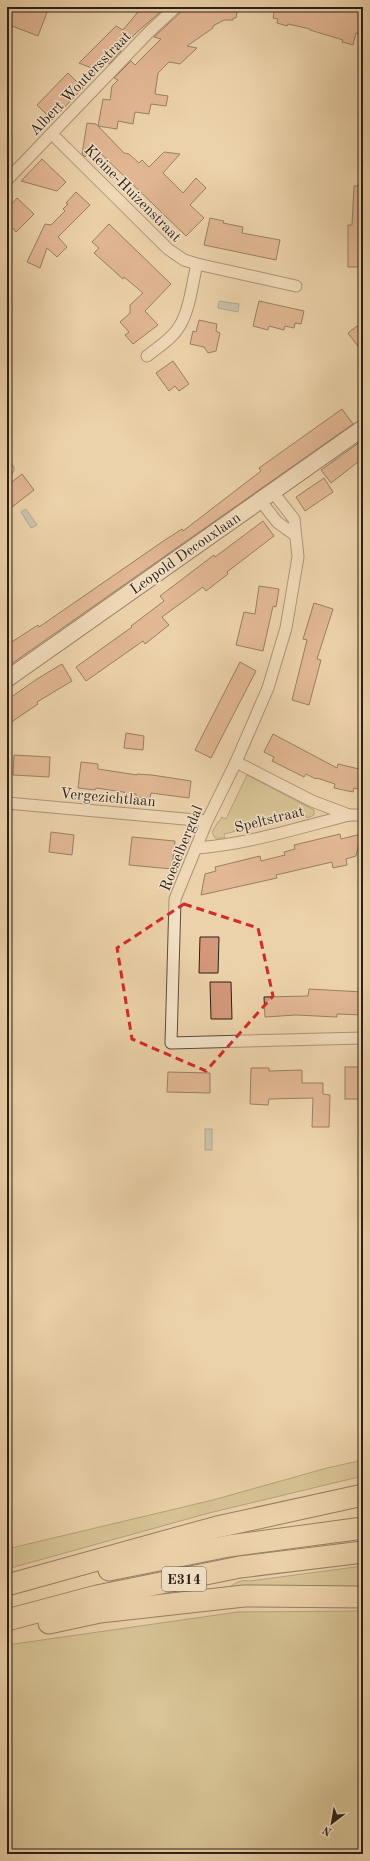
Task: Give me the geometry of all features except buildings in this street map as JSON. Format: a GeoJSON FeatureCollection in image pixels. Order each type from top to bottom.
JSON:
{"type":"FeatureCollection","features":[{"type":"Feature","properties":{"kind":"highway"},"geometry":{"type":"LineString","coordinates":[[7,1585],[217,1528],[363,1495]]}},
{"type":"Feature","properties":{"kind":"highway","name":"E314"},"geometry":{"type":"LineString","coordinates":[[7,1596],[89,1574],[229,1546],[363,1528]]}},
{"type":"Feature","properties":{"kind":"highway","name":"E314"},"geometry":{"type":"LineString","coordinates":[[7,1620],[97,1596],[240,1567],[363,1552]]}},
{"type":"Feature","properties":{"kind":"highway"},"geometry":{"type":"LineString","coordinates":[[7,1633],[100,1612],[244,1596],[363,1597]]}},
{"type":"Feature","properties":{"kind":"street","name":"Albert Woutersstraat"},"geometry":{"type":"LineString","coordinates":[[7,180],[149,32],[176,7]]}},
{"type":"Feature","properties":{"kind":"street","name":"Kleine-Huizenstraat"},"geometry":{"type":"LineString","coordinates":[[52,134],[168,249],[184,260],[296,286]]}},
{"type":"Feature","properties":{"kind":"street"},"geometry":{"type":"LineString","coordinates":[[147,356],[174,334],[182,322],[197,264]]}},
{"type":"Feature","properties":{"kind":"street","name":"Leopold Decouxlaan"},"geometry":{"type":"LineString","coordinates":[[7,679],[363,428]]}},
{"type":"Feature","properties":{"kind":"street"},"geometry":{"type":"LineString","coordinates":[[266,496],[277,522],[295,536]]}},
{"type":"Feature","properties":{"kind":"street","name":"Roeselbergdal"},"geometry":{"type":"LineString","coordinates":[[266,496],[294,519],[298,557],[286,628],[268,688],[236,762],[207,821],[175,899],[171,1043],[363,1038]]}},
{"type":"Feature","properties":{"kind":"street","name":"Speltstraat"},"geometry":{"type":"LineString","coordinates":[[236,762],[312,801],[349,815]]}},
{"type":"Feature","properties":{"kind":"street","name":"Vergezichtlaan"},"geometry":{"type":"LineString","coordinates":[[7,804],[207,821]]}},
{"type":"Feature","properties":{"kind":"street","name":"Speltstraat"},"geometry":{"type":"LineString","coordinates":[[196,848],[219,846],[246,841],[349,815],[363,815]]}},
{"type":"Feature","properties":{"kind":"highlighted area"},"geometry":{"type":"Polygon","coordinates":[[[184,904],[258,928],[273,996],[206,1071],[132,1039],[117,948],[184,904]]]}},
{"type":"Feature","properties":{"kind":"shaded area"},"geometry":{"type":"Polygon","coordinates":[[[247,775],[314,810],[314,815],[307,818],[305,815],[224,834],[225,838],[215,838],[212,832],[222,817],[226,819],[247,775]]]}},
{"type":"Feature","properties":{"kind":"shaded area"},"geometry":{"type":"Polygon","coordinates":[[[363,1460],[363,1476],[209,1513],[7,1569],[7,1549],[213,1500],[327,1468],[363,1460]]]}},
{"type":"Feature","properties":{"kind":"shaded area"},"geometry":{"type":"Polygon","coordinates":[[[363,1566],[363,1587],[229,1588],[241,1581],[363,1566]]]}},
{"type":"Feature","properties":{"kind":"shaded area"},"geometry":{"type":"Polygon","coordinates":[[[363,1611],[363,1854],[7,1854],[7,1645],[238,1612],[363,1611]]]}},
{"type":"Feature","properties":{"kind":"water"},"geometry":{"type":"Polygon","coordinates":[[[219,301],[239,304],[238,312],[218,308],[219,301]]]}},
{"type":"Feature","properties":{"kind":"water"},"geometry":{"type":"Polygon","coordinates":[[[26,509],[37,525],[31,528],[21,512],[26,509]]]}},
{"type":"Feature","properties":{"kind":"water"},"geometry":{"type":"Polygon","coordinates":[[[205,1129],[212,1129],[212,1150],[205,1150],[205,1129]]]}}]}
